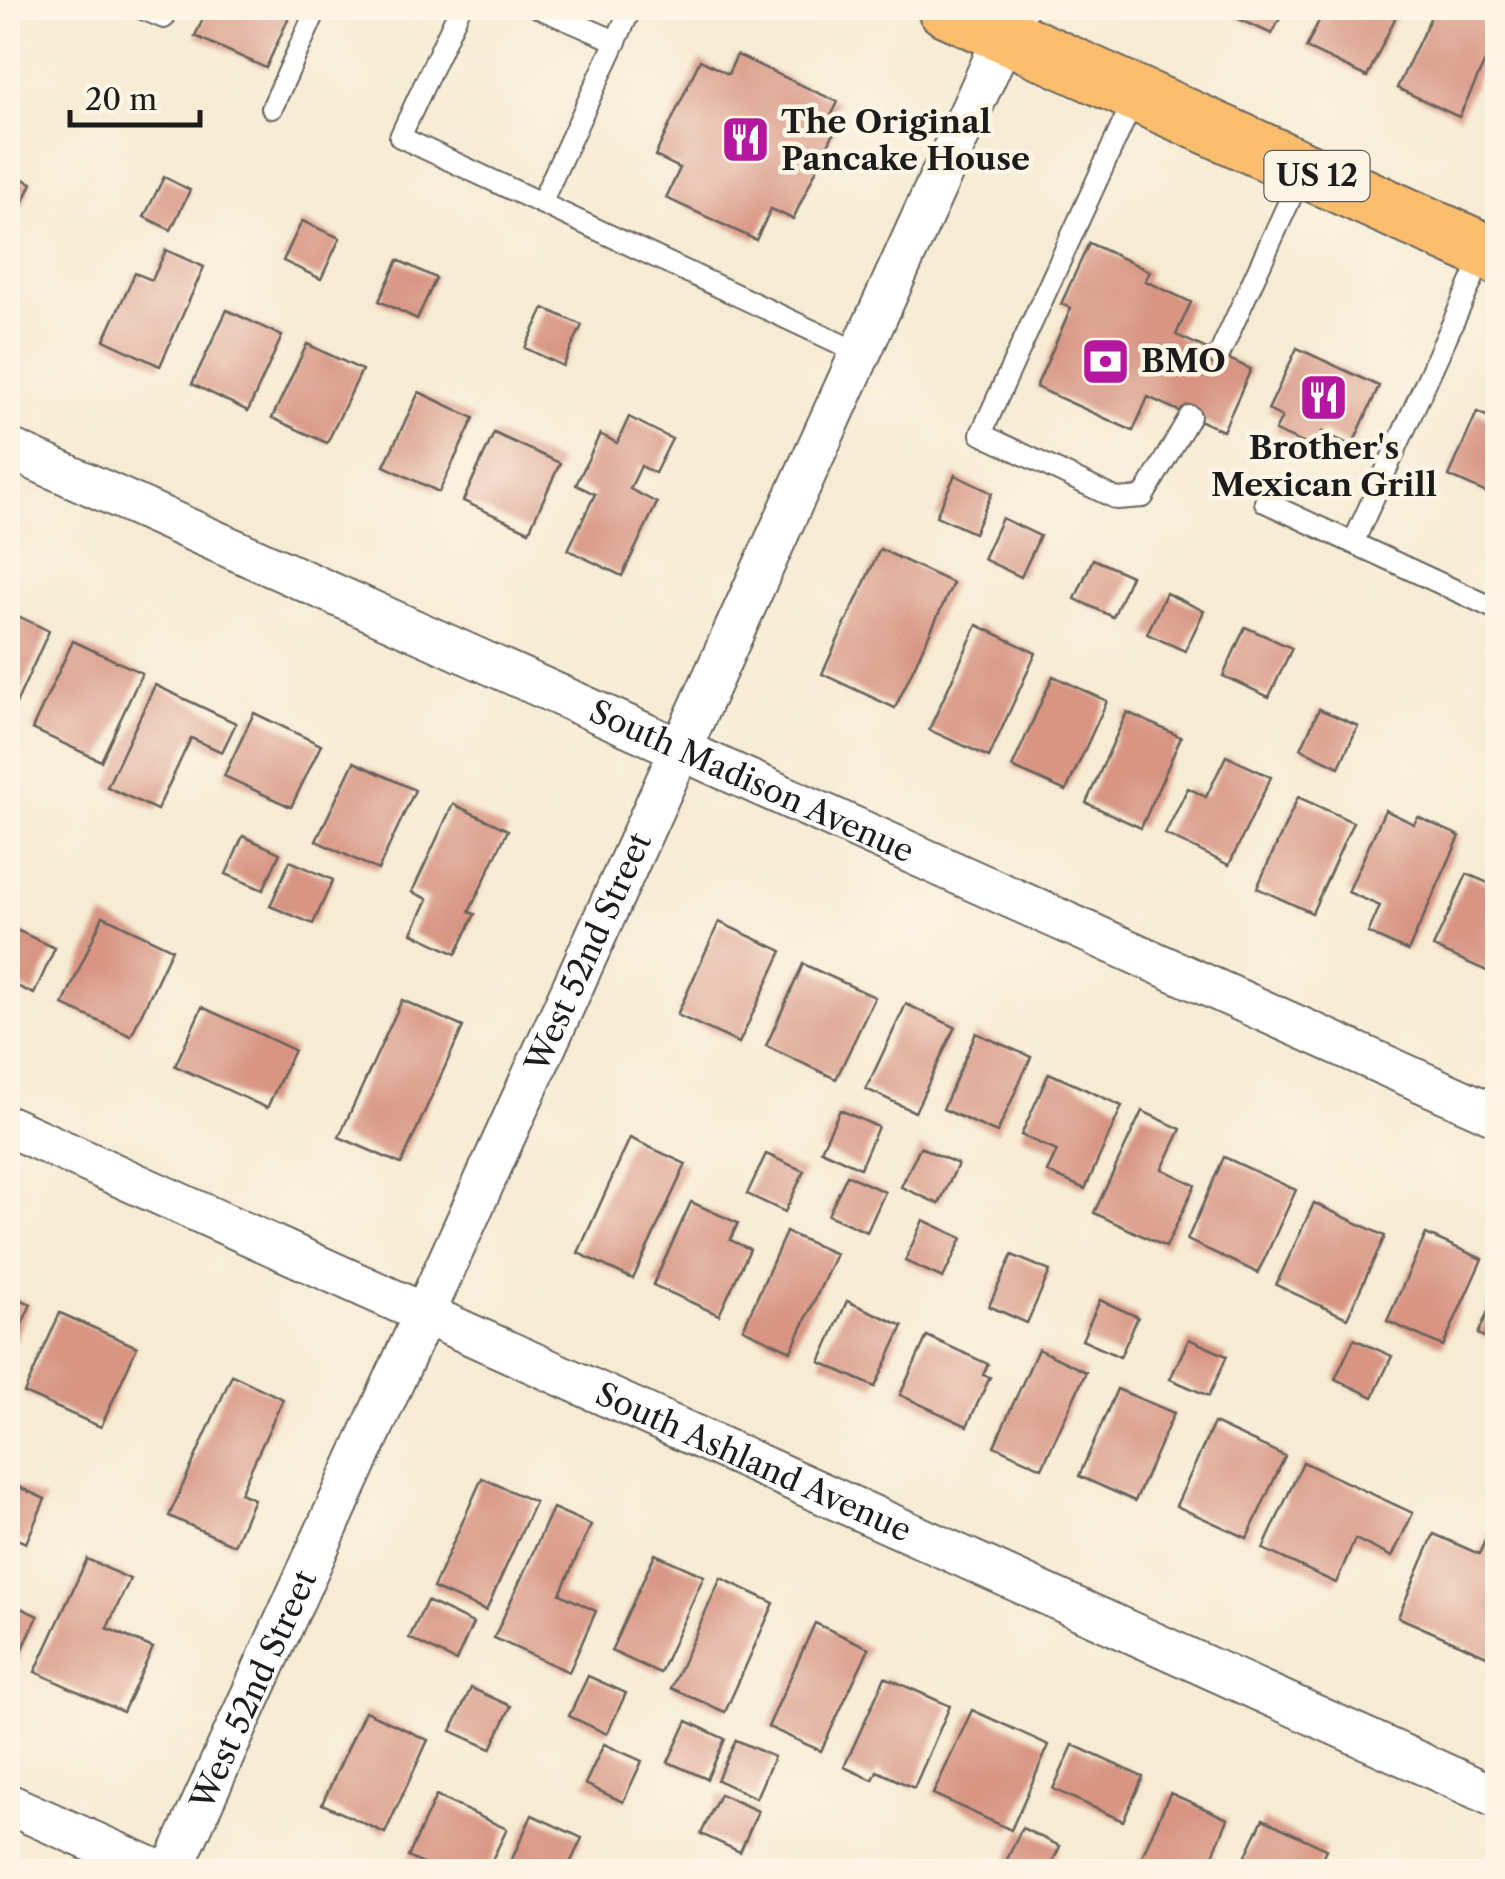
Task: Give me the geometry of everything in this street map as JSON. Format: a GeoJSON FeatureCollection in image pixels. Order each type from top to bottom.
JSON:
{"type":"FeatureCollection","features":[{"type":"Feature","properties":{"kind":"main road","name":"US 12"},"geometry":{"type":"LineString","coordinates":[[946,8],[1011,21],[1136,95],[1491,255]]}},
{"type":"Feature","properties":{"kind":"street","name":"West 52nd Street"},"geometry":{"type":"LineString","coordinates":[[171,1872],[1011,21]]}},
{"type":"Feature","properties":{"kind":"street","name":"South Madison Avenue"},"geometry":{"type":"LineString","coordinates":[[8,448],[1498,1116]]}},
{"type":"Feature","properties":{"kind":"street","name":"South Ashland Avenue"},"geometry":{"type":"LineString","coordinates":[[8,1126],[1498,1798]]}},
{"type":"Feature","properties":{"kind":"street"},"geometry":{"type":"LineString","coordinates":[[8,1804],[161,1872]]}},
{"type":"Feature","properties":{"kind":"lane"},"geometry":{"type":"LineString","coordinates":[[140,8],[164,18]]}},
{"type":"Feature","properties":{"kind":"lane"},"geometry":{"type":"LineString","coordinates":[[272,108],[318,8]]}},
{"type":"Feature","properties":{"kind":"lane"},"geometry":{"type":"LineString","coordinates":[[460,8],[400,137],[860,354]]}},
{"type":"Feature","properties":{"kind":"lane"},"geometry":{"type":"LineString","coordinates":[[539,8],[616,41]]}},
{"type":"Feature","properties":{"kind":"lane"},"geometry":{"type":"LineString","coordinates":[[541,203],[631,8]]}},
{"type":"Feature","properties":{"kind":"lane"},"geometry":{"type":"LineString","coordinates":[[1136,95],[981,434],[1117,498],[1142,497],[1190,416]]}},
{"type":"Feature","properties":{"kind":"lane"},"geometry":{"type":"LineString","coordinates":[[1219,355],[1304,170]]}},
{"type":"Feature","properties":{"kind":"lane"},"geometry":{"type":"LineString","coordinates":[[1353,543],[1491,255]]}},
{"type":"Feature","properties":{"kind":"lane"},"geometry":{"type":"LineString","coordinates":[[1265,502],[1498,610]]}},
{"type":"Feature","properties":{"kind":"building"},"geometry":{"type":"Polygon","coordinates":[[[208,8],[293,8],[266,68],[195,36],[208,8]]]}},
{"type":"Feature","properties":{"kind":"building"},"geometry":{"type":"Polygon","coordinates":[[[1215,8],[1285,8],[1272,34],[1215,8]]]}},
{"type":"Feature","properties":{"kind":"building"},"geometry":{"type":"Polygon","coordinates":[[[1325,8],[1400,8],[1367,77],[1306,48],[1325,8]]]}},
{"type":"Feature","properties":{"kind":"building"},"geometry":{"type":"Polygon","coordinates":[[[1435,8],[1498,8],[1498,34],[1459,117],[1397,88],[1435,8]]]}},
{"type":"Feature","properties":{"kind":"building","name":"The Original Pancake House"},"geometry":{"type":"Polygon","coordinates":[[[737,55],[838,102],[829,120],[838,124],[793,219],[771,209],[756,240],[666,198],[680,168],[655,156],[700,60],[728,74],[737,55]]]}},
{"type":"Feature","properties":{"kind":"building"},"geometry":{"type":"Polygon","coordinates":[[[8,172],[32,183],[8,238],[8,172]]]}},
{"type":"Feature","properties":{"kind":"building"},"geometry":{"type":"Polygon","coordinates":[[[164,177],[190,190],[171,230],[144,217],[164,177]]]}},
{"type":"Feature","properties":{"kind":"building"},"geometry":{"type":"Polygon","coordinates":[[[302,221],[340,238],[321,279],[283,261],[302,221]]]}},
{"type":"Feature","properties":{"kind":"building","name":"BMO"},"geometry":{"type":"Polygon","coordinates":[[[1089,243],[1150,271],[1145,281],[1191,302],[1176,335],[1251,369],[1223,431],[1148,397],[1133,431],[1036,387],[1071,308],[1061,304],[1089,243]]]}},
{"type":"Feature","properties":{"kind":"building"},"geometry":{"type":"Polygon","coordinates":[[[166,250],[204,267],[160,366],[104,340],[135,273],[152,280],[166,250]]]}},
{"type":"Feature","properties":{"kind":"building"},"geometry":{"type":"Polygon","coordinates":[[[398,260],[436,278],[417,319],[379,301],[398,260]]]}},
{"type":"Feature","properties":{"kind":"building"},"geometry":{"type":"Polygon","coordinates":[[[544,308],[582,325],[563,366],[525,348],[544,308]]]}},
{"type":"Feature","properties":{"kind":"building"},"geometry":{"type":"Polygon","coordinates":[[[227,310],[282,336],[248,411],[192,384],[227,310]]]}},
{"type":"Feature","properties":{"kind":"building"},"geometry":{"type":"Polygon","coordinates":[[[307,344],[362,370],[327,443],[272,418],[307,344]]]}},
{"type":"Feature","properties":{"kind":"building","name":"Brother's Mexican Grill"},"geometry":{"type":"Polygon","coordinates":[[[1297,348],[1379,386],[1352,446],[1322,432],[1314,448],[1275,431],[1282,417],[1268,410],[1297,348]]]}},
{"type":"Feature","properties":{"kind":"building"},"geometry":{"type":"Polygon","coordinates":[[[419,392],[474,418],[439,492],[384,466],[419,392]]]}},
{"type":"Feature","properties":{"kind":"building"},"geometry":{"type":"Polygon","coordinates":[[[1477,412],[1498,421],[1498,498],[1449,476],[1477,412]]]}},
{"type":"Feature","properties":{"kind":"building"},"geometry":{"type":"Polygon","coordinates":[[[629,417],[672,439],[655,473],[641,466],[630,489],[657,503],[622,576],[568,550],[595,494],[576,485],[600,434],[617,443],[629,417]]]}},
{"type":"Feature","properties":{"kind":"building"},"geometry":{"type":"Polygon","coordinates":[[[494,433],[560,463],[529,531],[463,501],[494,433]]]}},
{"type":"Feature","properties":{"kind":"building"},"geometry":{"type":"Polygon","coordinates":[[[955,475],[992,493],[974,533],[936,516],[955,475]]]}},
{"type":"Feature","properties":{"kind":"building"},"geometry":{"type":"Polygon","coordinates":[[[1002,518],[1040,536],[1021,577],[983,559],[1002,518]]]}},
{"type":"Feature","properties":{"kind":"building"},"geometry":{"type":"Polygon","coordinates":[[[880,549],[953,583],[895,708],[822,674],[880,549]]]}},
{"type":"Feature","properties":{"kind":"building"},"geometry":{"type":"Polygon","coordinates":[[[1093,559],[1131,576],[1113,617],[1075,599],[1093,559]]]}},
{"type":"Feature","properties":{"kind":"building"},"geometry":{"type":"Polygon","coordinates":[[[1166,593],[1204,611],[1185,651],[1147,634],[1166,593]]]}},
{"type":"Feature","properties":{"kind":"building"},"geometry":{"type":"Polygon","coordinates":[[[8,611],[49,631],[8,721],[8,611]]]}},
{"type":"Feature","properties":{"kind":"building"},"geometry":{"type":"Polygon","coordinates":[[[977,625],[1036,653],[989,757],[929,730],[977,625]]]}},
{"type":"Feature","properties":{"kind":"building"},"geometry":{"type":"Polygon","coordinates":[[[1245,627],[1292,648],[1269,697],[1223,676],[1245,627]]]}},
{"type":"Feature","properties":{"kind":"building"},"geometry":{"type":"Polygon","coordinates":[[[73,641],[142,673],[101,761],[32,729],[73,641]]]}},
{"type":"Feature","properties":{"kind":"building"},"geometry":{"type":"Polygon","coordinates":[[[1053,676],[1107,701],[1066,791],[1012,767],[1053,676]]]}},
{"type":"Feature","properties":{"kind":"building"},"geometry":{"type":"Polygon","coordinates":[[[155,685],[236,723],[222,752],[191,738],[157,810],[107,787],[155,685]]]}},
{"type":"Feature","properties":{"kind":"building"},"geometry":{"type":"Polygon","coordinates":[[[1319,709],[1358,726],[1339,767],[1301,749],[1319,709]]]}},
{"type":"Feature","properties":{"kind":"building"},"geometry":{"type":"Polygon","coordinates":[[[1127,712],[1181,737],[1141,828],[1086,803],[1127,712]]]}},
{"type":"Feature","properties":{"kind":"building"},"geometry":{"type":"Polygon","coordinates":[[[254,713],[321,745],[291,807],[224,776],[254,713]]]}},
{"type":"Feature","properties":{"kind":"building"},"geometry":{"type":"Polygon","coordinates":[[[1226,756],[1271,777],[1229,865],[1165,834],[1188,788],[1206,797],[1226,756]]]}},
{"type":"Feature","properties":{"kind":"building"},"geometry":{"type":"Polygon","coordinates":[[[354,762],[415,790],[378,870],[316,841],[354,762]]]}},
{"type":"Feature","properties":{"kind":"building"},"geometry":{"type":"Polygon","coordinates":[[[1298,797],[1353,822],[1312,913],[1257,888],[1298,797]]]}},
{"type":"Feature","properties":{"kind":"building"},"geometry":{"type":"Polygon","coordinates":[[[453,804],[508,830],[469,912],[475,914],[456,954],[412,933],[428,899],[412,892],[453,804]]]}},
{"type":"Feature","properties":{"kind":"building"},"geometry":{"type":"Polygon","coordinates":[[[1385,810],[1414,824],[1418,817],[1460,836],[1408,951],[1368,933],[1380,906],[1348,892],[1385,810]]]}},
{"type":"Feature","properties":{"kind":"building"},"geometry":{"type":"Polygon","coordinates":[[[243,836],[280,853],[263,890],[226,874],[243,836]]]}},
{"type":"Feature","properties":{"kind":"building"},"geometry":{"type":"Polygon","coordinates":[[[290,861],[333,880],[313,924],[270,906],[290,861]]]}},
{"type":"Feature","properties":{"kind":"building"},"geometry":{"type":"Polygon","coordinates":[[[1467,874],[1498,887],[1498,976],[1433,947],[1467,874]]]}},
{"type":"Feature","properties":{"kind":"building"},"geometry":{"type":"Polygon","coordinates":[[[103,916],[172,949],[131,1036],[63,1005],[103,916]]]}},
{"type":"Feature","properties":{"kind":"building"},"geometry":{"type":"Polygon","coordinates":[[[719,922],[782,951],[739,1043],[677,1015],[719,922]]]}},
{"type":"Feature","properties":{"kind":"building"},"geometry":{"type":"Polygon","coordinates":[[[8,926],[55,948],[34,994],[8,982],[8,926]]]}},
{"type":"Feature","properties":{"kind":"building"},"geometry":{"type":"Polygon","coordinates":[[[803,964],[875,997],[836,1079],[766,1046],[803,964]]]}},
{"type":"Feature","properties":{"kind":"building"},"geometry":{"type":"Polygon","coordinates":[[[402,1000],[463,1027],[401,1164],[339,1137],[402,1000]]]}},
{"type":"Feature","properties":{"kind":"building"},"geometry":{"type":"Polygon","coordinates":[[[906,1004],[955,1027],[915,1112],[866,1089],[906,1004]]]}},
{"type":"Feature","properties":{"kind":"building"},"geometry":{"type":"Polygon","coordinates":[[[202,1007],[294,1050],[267,1108],[175,1066],[202,1007]]]}},
{"type":"Feature","properties":{"kind":"building"},"geometry":{"type":"Polygon","coordinates":[[[976,1033],[1031,1057],[997,1133],[943,1109],[976,1033]]]}},
{"type":"Feature","properties":{"kind":"building"},"geometry":{"type":"Polygon","coordinates":[[[1049,1073],[1122,1106],[1085,1189],[1047,1172],[1057,1151],[1021,1135],[1049,1073]]]}},
{"type":"Feature","properties":{"kind":"building"},"geometry":{"type":"Polygon","coordinates":[[[840,1110],[878,1127],[860,1168],[821,1150],[840,1110]]]}},
{"type":"Feature","properties":{"kind":"building"},"geometry":{"type":"Polygon","coordinates":[[[1142,1111],[1181,1129],[1162,1169],[1195,1185],[1166,1247],[1094,1213],[1142,1111]]]}},
{"type":"Feature","properties":{"kind":"building"},"geometry":{"type":"Polygon","coordinates":[[[630,1138],[686,1164],[633,1279],[578,1253],[630,1138]]]}},
{"type":"Feature","properties":{"kind":"building"},"geometry":{"type":"Polygon","coordinates":[[[920,1147],[958,1164],[939,1204],[901,1187],[920,1147]]]}},
{"type":"Feature","properties":{"kind":"building"},"geometry":{"type":"Polygon","coordinates":[[[766,1154],[804,1171],[785,1212],[747,1194],[766,1154]]]}},
{"type":"Feature","properties":{"kind":"building"},"geometry":{"type":"Polygon","coordinates":[[[1224,1157],[1296,1190],[1258,1273],[1187,1240],[1224,1157]]]}},
{"type":"Feature","properties":{"kind":"building"},"geometry":{"type":"Polygon","coordinates":[[[847,1175],[885,1192],[867,1232],[828,1215],[847,1175]]]}},
{"type":"Feature","properties":{"kind":"building"},"geometry":{"type":"Polygon","coordinates":[[[691,1202],[738,1223],[730,1240],[750,1249],[719,1315],[653,1285],[691,1202]]]}},
{"type":"Feature","properties":{"kind":"building"},"geometry":{"type":"Polygon","coordinates":[[[1314,1203],[1385,1236],[1347,1318],[1276,1285],[1314,1203]]]}},
{"type":"Feature","properties":{"kind":"building"},"geometry":{"type":"Polygon","coordinates":[[[923,1220],[962,1238],[943,1278],[905,1261],[923,1220]]]}},
{"type":"Feature","properties":{"kind":"building"},"geometry":{"type":"Polygon","coordinates":[[[786,1232],[836,1254],[791,1351],[743,1329],[786,1232]]]}},
{"type":"Feature","properties":{"kind":"building"},"geometry":{"type":"Polygon","coordinates":[[[1426,1234],[1482,1259],[1443,1346],[1387,1321],[1426,1234]]]}},
{"type":"Feature","properties":{"kind":"building"},"geometry":{"type":"Polygon","coordinates":[[[1012,1255],[1050,1271],[1027,1323],[989,1306],[1012,1255]]]}},
{"type":"Feature","properties":{"kind":"building"},"geometry":{"type":"Polygon","coordinates":[[[1498,1289],[1498,1343],[1478,1334],[1498,1289]]]}},
{"type":"Feature","properties":{"kind":"building"},"geometry":{"type":"Polygon","coordinates":[[[8,1294],[31,1304],[8,1356],[8,1294]]]}},
{"type":"Feature","properties":{"kind":"building"},"geometry":{"type":"Polygon","coordinates":[[[1100,1300],[1138,1317],[1120,1357],[1082,1340],[1100,1300]]]}},
{"type":"Feature","properties":{"kind":"building"},"geometry":{"type":"Polygon","coordinates":[[[847,1301],[903,1326],[875,1387],[820,1362],[847,1301]]]}},
{"type":"Feature","properties":{"kind":"building"},"geometry":{"type":"Polygon","coordinates":[[[60,1313],[137,1347],[101,1427],[24,1393],[60,1313]]]}},
{"type":"Feature","properties":{"kind":"building"},"geometry":{"type":"Polygon","coordinates":[[[927,1336],[988,1364],[983,1375],[990,1377],[967,1426],[900,1395],[927,1336]]]}},
{"type":"Feature","properties":{"kind":"building"},"geometry":{"type":"Polygon","coordinates":[[[1189,1339],[1227,1356],[1209,1396],[1170,1379],[1189,1339]]]}},
{"type":"Feature","properties":{"kind":"building"},"geometry":{"type":"Polygon","coordinates":[[[1354,1339],[1392,1356],[1373,1397],[1335,1379],[1354,1339]]]}},
{"type":"Feature","properties":{"kind":"building"},"geometry":{"type":"Polygon","coordinates":[[[1038,1349],[1086,1372],[1042,1468],[994,1446],[1038,1349]]]}},
{"type":"Feature","properties":{"kind":"building"},"geometry":{"type":"Polygon","coordinates":[[[232,1375],[283,1399],[240,1493],[254,1499],[234,1545],[169,1516],[232,1375]]]}},
{"type":"Feature","properties":{"kind":"building"},"geometry":{"type":"Polygon","coordinates":[[[1117,1389],[1174,1413],[1135,1501],[1079,1476],[1117,1389]]]}},
{"type":"Feature","properties":{"kind":"building"},"geometry":{"type":"Polygon","coordinates":[[[1214,1423],[1285,1456],[1247,1538],[1176,1506],[1214,1423]]]}},
{"type":"Feature","properties":{"kind":"building"},"geometry":{"type":"Polygon","coordinates":[[[1303,1462],[1413,1513],[1392,1557],[1355,1539],[1336,1583],[1263,1549],[1303,1462]]]}},
{"type":"Feature","properties":{"kind":"building"},"geometry":{"type":"Polygon","coordinates":[[[482,1478],[535,1502],[486,1611],[433,1588],[482,1478]]]}},
{"type":"Feature","properties":{"kind":"building"},"geometry":{"type":"Polygon","coordinates":[[[8,1482],[45,1499],[26,1543],[8,1535],[8,1482]]]}},
{"type":"Feature","properties":{"kind":"building"},"geometry":{"type":"Polygon","coordinates":[[[553,1508],[591,1525],[560,1594],[596,1611],[569,1672],[494,1638],[553,1508]]]}},
{"type":"Feature","properties":{"kind":"building"},"geometry":{"type":"Polygon","coordinates":[[[1498,1512],[1498,1661],[1398,1617],[1434,1534],[1479,1554],[1498,1512]]]}},
{"type":"Feature","properties":{"kind":"building"},"geometry":{"type":"Polygon","coordinates":[[[655,1554],[704,1576],[660,1673],[611,1651],[655,1554]]]}},
{"type":"Feature","properties":{"kind":"building"},"geometry":{"type":"Polygon","coordinates":[[[87,1559],[130,1579],[107,1628],[153,1648],[123,1712],[35,1672],[87,1559]]]}},
{"type":"Feature","properties":{"kind":"building"},"geometry":{"type":"Polygon","coordinates":[[[721,1578],[774,1603],[725,1712],[671,1688],[721,1578]]]}},
{"type":"Feature","properties":{"kind":"building"},"geometry":{"type":"Polygon","coordinates":[[[427,1601],[473,1623],[456,1661],[409,1638],[427,1601]]]}},
{"type":"Feature","properties":{"kind":"building"},"geometry":{"type":"Polygon","coordinates":[[[8,1602],[38,1616],[15,1666],[8,1663],[8,1602]]]}},
{"type":"Feature","properties":{"kind":"building"},"geometry":{"type":"Polygon","coordinates":[[[815,1623],[869,1648],[821,1751],[768,1727],[815,1623]]]}},
{"type":"Feature","properties":{"kind":"building"},"geometry":{"type":"Polygon","coordinates":[[[588,1676],[626,1693],[607,1734],[569,1716],[588,1676]]]}},
{"type":"Feature","properties":{"kind":"building"},"geometry":{"type":"Polygon","coordinates":[[[885,1677],[950,1706],[914,1788],[877,1771],[873,1780],[844,1767],[885,1677]]]}},
{"type":"Feature","properties":{"kind":"building"},"geometry":{"type":"Polygon","coordinates":[[[471,1688],[511,1706],[491,1749],[451,1731],[471,1688]]]}},
{"type":"Feature","properties":{"kind":"building"},"geometry":{"type":"Polygon","coordinates":[[[972,1710],[1049,1745],[1011,1830],[933,1794],[972,1710]]]}},
{"type":"Feature","properties":{"kind":"building"},"geometry":{"type":"Polygon","coordinates":[[[365,1711],[428,1740],[385,1833],[322,1804],[365,1711]]]}},
{"type":"Feature","properties":{"kind":"building"},"geometry":{"type":"Polygon","coordinates":[[[687,1721],[725,1739],[707,1779],[668,1762],[687,1721]]]}},
{"type":"Feature","properties":{"kind":"building"},"geometry":{"type":"Polygon","coordinates":[[[736,1740],[774,1757],[756,1798],[717,1780],[736,1740]]]}},
{"type":"Feature","properties":{"kind":"building"},"geometry":{"type":"Polygon","coordinates":[[[604,1744],[642,1761],[623,1802],[585,1784],[604,1744]]]}},
{"type":"Feature","properties":{"kind":"building"},"geometry":{"type":"Polygon","coordinates":[[[1073,1745],[1143,1777],[1123,1821],[1053,1789],[1073,1745]]]}},
{"type":"Feature","properties":{"kind":"building"},"geometry":{"type":"Polygon","coordinates":[[[1170,1793],[1228,1819],[1206,1872],[1135,1872],[1170,1793]]]}},
{"type":"Feature","properties":{"kind":"building"},"geometry":{"type":"Polygon","coordinates":[[[720,1794],[758,1811],[740,1852],[701,1834],[720,1794]]]}},
{"type":"Feature","properties":{"kind":"building"},"geometry":{"type":"Polygon","coordinates":[[[436,1796],[507,1829],[486,1872],[440,1872],[408,1857],[436,1796]]]}},
{"type":"Feature","properties":{"kind":"building"},"geometry":{"type":"Polygon","coordinates":[[[532,1815],[582,1838],[566,1872],[506,1872],[532,1815]]]}},
{"type":"Feature","properties":{"kind":"building"},"geometry":{"type":"Polygon","coordinates":[[[1263,1819],[1326,1849],[1316,1872],[1238,1872],[1263,1819]]]}},
{"type":"Feature","properties":{"kind":"building"},"geometry":{"type":"Polygon","coordinates":[[[1022,1828],[1060,1846],[1048,1872],[1010,1872],[1003,1868],[1022,1828]]]}},
{"type":"Feature","properties":{"kind":"place","name":"The Original Pancake House"},"geometry":{"type":"Point","coordinates":[746,140]}},
{"type":"Feature","properties":{"kind":"place","name":"BMO"},"geometry":{"type":"Point","coordinates":[1106,361]}},
{"type":"Feature","properties":{"kind":"place","name":"Brother's Mexican Grill"},"geometry":{"type":"Point","coordinates":[1324,398]}}]}
